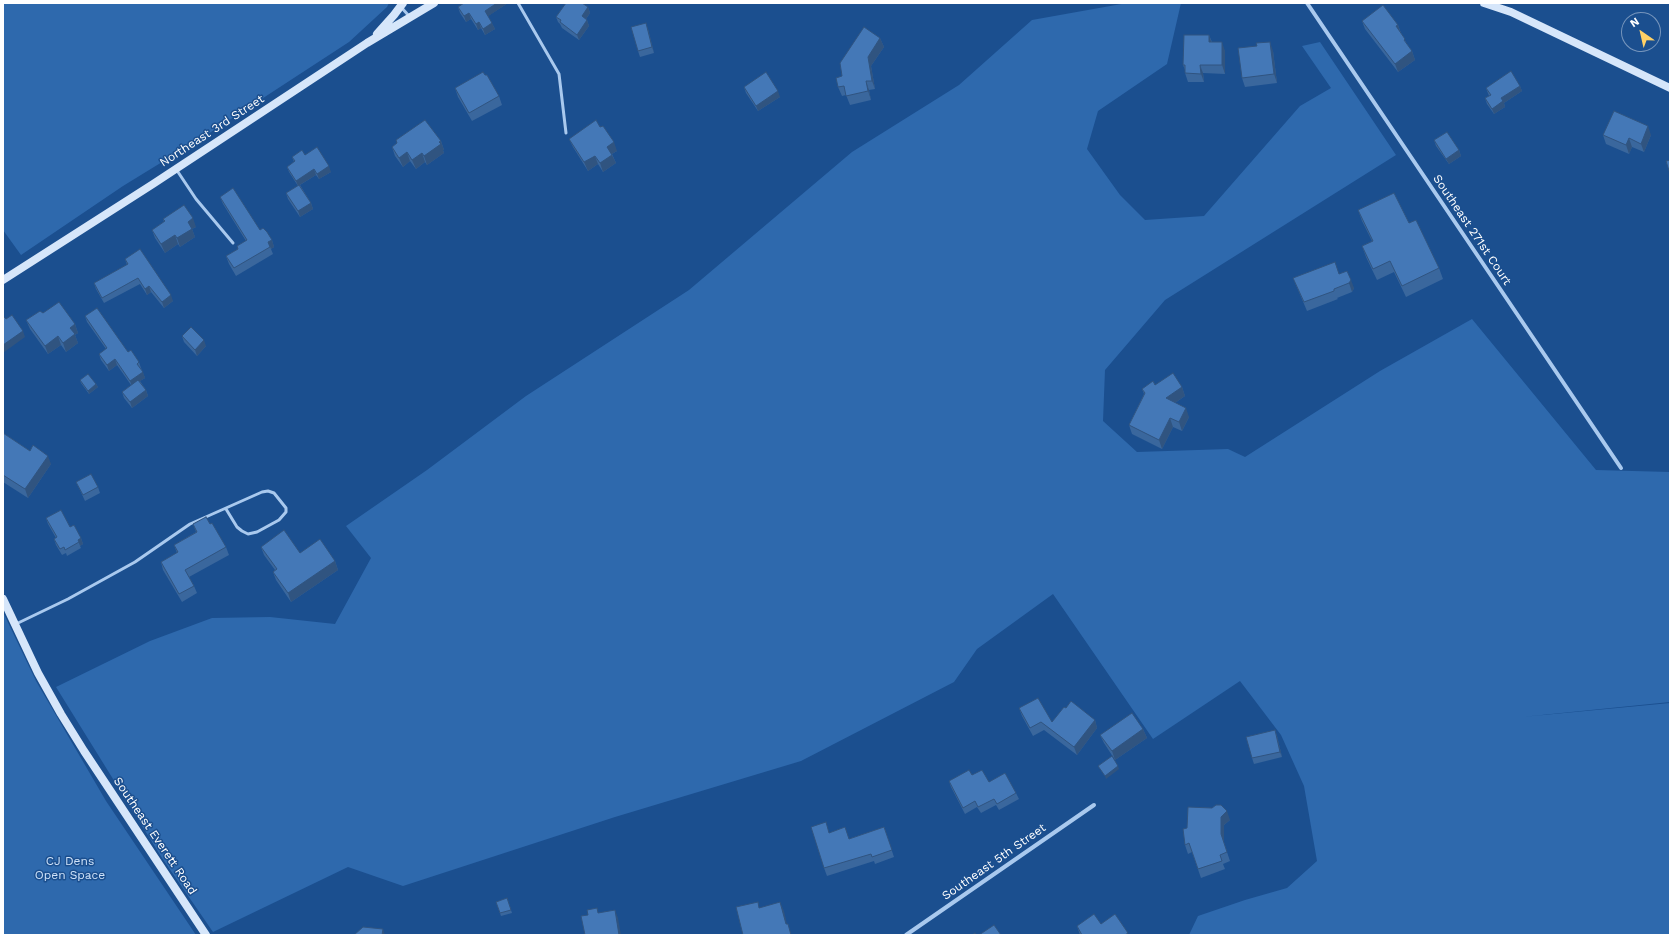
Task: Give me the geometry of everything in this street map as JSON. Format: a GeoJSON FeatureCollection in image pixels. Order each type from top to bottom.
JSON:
{"type":"FeatureCollection","features":[{"type":"Feature","properties":{"kind":"main road","name":"Northeast 3rd Street"},"geometry":{"type":"LineString","coordinates":[[3,280],[176,169],[367,43],[434,3]]}},
{"type":"Feature","properties":{"kind":"main road"},"geometry":{"type":"LineString","coordinates":[[1484,3],[1511,12],[1670,88]]}},
{"type":"Feature","properties":{"kind":"main road"},"geometry":{"type":"LineString","coordinates":[[367,43],[387,23],[401,5]]}},
{"type":"Feature","properties":{"kind":"main road","name":"Southeast Everett Road"},"geometry":{"type":"LineString","coordinates":[[3,600],[38,673],[84,751],[206,935]]}},
{"type":"Feature","properties":{"kind":"street","name":"Southeast 271st Court"},"geometry":{"type":"LineString","coordinates":[[1307,3],[1620,468]]}},
{"type":"Feature","properties":{"kind":"street","name":"Southeast 5th Street"},"geometry":{"type":"LineString","coordinates":[[906,935],[1094,805]]}},
{"type":"Feature","properties":{"kind":"lane"},"geometry":{"type":"LineString","coordinates":[[518,3],[559,74],[566,133]]}},
{"type":"Feature","properties":{"kind":"lane"},"geometry":{"type":"LineString","coordinates":[[401,5],[410,18]]}},
{"type":"Feature","properties":{"kind":"lane"},"geometry":{"type":"LineString","coordinates":[[176,169],[196,199],[233,243]]}},
{"type":"Feature","properties":{"kind":"lane"},"geometry":{"type":"LineString","coordinates":[[14,624],[68,599],[135,562],[190,524],[268,491],[274,493],[286,508],[286,512],[279,520],[256,532],[248,534],[237,527],[226,509]]}},
{"type":"Feature","properties":{"kind":"green space"},"geometry":{"type":"Polygon","coordinates":[[[3,3],[389,3],[387,7],[349,42],[211,132],[123,186],[21,255],[3,230],[3,3]]]}},
{"type":"Feature","properties":{"kind":"green space"},"geometry":{"type":"Polygon","coordinates":[[[1127,3],[1181,3],[1167,64],[1098,111],[1087,149],[1120,195],[1145,220],[1204,216],[1300,106],[1331,88],[1302,46],[1320,42],[1396,155],[1165,300],[1105,370],[1103,421],[1137,452],[1228,449],[1245,457],[1380,371],[1472,319],[1596,470],[1670,472],[1670,702],[1522,717],[1670,703],[1670,935],[1189,935],[1198,916],[1287,888],[1317,861],[1304,786],[1281,735],[1240,681],[1153,739],[1053,594],[977,649],[954,682],[801,761],[615,817],[403,886],[348,867],[213,932],[162,858],[56,687],[150,641],[212,618],[270,617],[335,624],[371,558],[346,526],[427,470],[526,396],[689,290],[852,152],[959,85],[1032,20],[1127,3]]]}},
{"type":"Feature","properties":{"kind":"green space","name":"CJ Dens Open Space"},"geometry":{"type":"Polygon","coordinates":[[[3,612],[36,681],[106,801],[196,935],[3,935],[3,612]]]}},
{"type":"Feature","properties":{"kind":"building"},"geometry":{"type":"Polygon","coordinates":[[[464,3],[497,3],[485,11],[492,23],[483,29],[479,22],[476,24],[469,13],[464,16],[458,7],[464,3]]]}},
{"type":"Feature","properties":{"kind":"building"},"geometry":{"type":"Polygon","coordinates":[[[566,3],[582,3],[588,7],[582,16],[587,20],[577,35],[556,17],[566,3]]]}},
{"type":"Feature","properties":{"kind":"building"},"geometry":{"type":"Polygon","coordinates":[[[1383,5],[1398,25],[1396,26],[1412,51],[1395,64],[1362,21],[1383,5]]]}},
{"type":"Feature","properties":{"kind":"building"},"geometry":{"type":"Polygon","coordinates":[[[646,23],[652,47],[638,51],[631,27],[646,23]]]}},
{"type":"Feature","properties":{"kind":"building"},"geometry":{"type":"Polygon","coordinates":[[[864,27],[880,38],[868,57],[872,81],[866,81],[868,91],[846,96],[844,86],[838,87],[836,78],[842,76],[840,63],[864,27]]]}},
{"type":"Feature","properties":{"kind":"building"},"geometry":{"type":"Polygon","coordinates":[[[1184,35],[1209,35],[1209,42],[1222,42],[1222,65],[1200,65],[1201,74],[1185,73],[1185,65],[1183,65],[1184,35]]]}},
{"type":"Feature","properties":{"kind":"building"},"geometry":{"type":"Polygon","coordinates":[[[1270,42],[1274,74],[1242,78],[1238,48],[1257,46],[1256,43],[1270,42]]]}},
{"type":"Feature","properties":{"kind":"building"},"geometry":{"type":"Polygon","coordinates":[[[1511,71],[1520,86],[1501,98],[1503,101],[1492,109],[1485,98],[1491,95],[1486,88],[1511,71]]]}},
{"type":"Feature","properties":{"kind":"building"},"geometry":{"type":"Polygon","coordinates":[[[483,72],[487,75],[499,96],[469,113],[455,88],[483,72]]]}},
{"type":"Feature","properties":{"kind":"building"},"geometry":{"type":"Polygon","coordinates":[[[766,72],[778,91],[756,106],[744,87],[766,72]]]}},
{"type":"Feature","properties":{"kind":"building"},"geometry":{"type":"Polygon","coordinates":[[[1614,111],[1648,126],[1641,144],[1629,138],[1626,145],[1603,135],[1614,111]]]}},
{"type":"Feature","properties":{"kind":"building"},"geometry":{"type":"Polygon","coordinates":[[[425,120],[441,141],[439,142],[441,144],[424,156],[422,153],[412,160],[407,152],[399,158],[392,147],[397,143],[396,140],[425,120]]]}},
{"type":"Feature","properties":{"kind":"building"},"geometry":{"type":"Polygon","coordinates":[[[596,120],[600,127],[603,126],[614,142],[607,147],[612,155],[600,163],[595,156],[584,162],[569,139],[596,120]]]}},
{"type":"Feature","properties":{"kind":"building"},"geometry":{"type":"Polygon","coordinates":[[[1447,132],[1459,150],[1446,159],[1434,140],[1447,132]]]}},
{"type":"Feature","properties":{"kind":"building"},"geometry":{"type":"Polygon","coordinates":[[[317,147],[329,166],[317,174],[314,169],[296,181],[287,167],[295,161],[292,157],[302,150],[305,155],[317,147]]]}},
{"type":"Feature","properties":{"kind":"building"},"geometry":{"type":"Polygon","coordinates":[[[1670,160],[1670,174],[1666,161],[1670,160]]]}},
{"type":"Feature","properties":{"kind":"building"},"geometry":{"type":"Polygon","coordinates":[[[299,185],[311,203],[298,211],[286,193],[299,185]]]}},
{"type":"Feature","properties":{"kind":"building"},"geometry":{"type":"Polygon","coordinates":[[[233,188],[260,230],[263,228],[272,240],[268,242],[270,247],[234,268],[226,256],[238,249],[237,246],[247,240],[220,197],[233,188]]]}},
{"type":"Feature","properties":{"kind":"building"},"geometry":{"type":"Polygon","coordinates":[[[1394,193],[1409,223],[1416,220],[1439,268],[1402,286],[1390,261],[1373,269],[1362,246],[1373,241],[1358,210],[1394,193]]]}},
{"type":"Feature","properties":{"kind":"building"},"geometry":{"type":"Polygon","coordinates":[[[184,205],[193,218],[188,222],[192,229],[177,238],[175,235],[161,244],[152,230],[165,221],[163,219],[184,205]]]}},
{"type":"Feature","properties":{"kind":"building"},"geometry":{"type":"Polygon","coordinates":[[[140,249],[171,295],[162,302],[149,286],[145,289],[138,278],[102,298],[94,283],[128,264],[125,259],[140,249]]]}},
{"type":"Feature","properties":{"kind":"building"},"geometry":{"type":"Polygon","coordinates":[[[1335,262],[1339,274],[1347,271],[1351,280],[1349,283],[1334,289],[1334,291],[1304,302],[1293,278],[1335,262]]]}},
{"type":"Feature","properties":{"kind":"building"},"geometry":{"type":"Polygon","coordinates":[[[59,302],[75,324],[70,328],[75,334],[63,343],[58,336],[45,346],[26,320],[40,311],[43,313],[59,302]]]}},
{"type":"Feature","properties":{"kind":"building"},"geometry":{"type":"Polygon","coordinates":[[[97,308],[128,352],[131,350],[139,362],[137,364],[143,372],[130,381],[115,359],[107,365],[99,354],[107,348],[85,316],[97,308]]]}},
{"type":"Feature","properties":{"kind":"building"},"geometry":{"type":"Polygon","coordinates":[[[12,315],[23,331],[3,345],[3,318],[4,317],[6,319],[12,315]]]}},
{"type":"Feature","properties":{"kind":"building"},"geometry":{"type":"Polygon","coordinates":[[[191,327],[204,340],[195,350],[182,336],[191,327]]]}},
{"type":"Feature","properties":{"kind":"building"},"geometry":{"type":"Polygon","coordinates":[[[1173,373],[1182,387],[1166,398],[1186,408],[1179,422],[1170,418],[1159,440],[1129,425],[1145,393],[1142,389],[1153,381],[1155,385],[1173,373]]]}},
{"type":"Feature","properties":{"kind":"building"},"geometry":{"type":"Polygon","coordinates":[[[88,374],[96,384],[88,391],[80,380],[88,374]]]}},
{"type":"Feature","properties":{"kind":"building"},"geometry":{"type":"Polygon","coordinates":[[[138,380],[146,390],[130,402],[122,392],[138,380]]]}},
{"type":"Feature","properties":{"kind":"building"},"geometry":{"type":"Polygon","coordinates":[[[3,433],[30,451],[33,445],[48,456],[25,489],[3,475],[3,433]]]}},
{"type":"Feature","properties":{"kind":"building"},"geometry":{"type":"Polygon","coordinates":[[[91,474],[98,487],[83,495],[76,482],[91,474]]]}},
{"type":"Feature","properties":{"kind":"building"},"geometry":{"type":"Polygon","coordinates":[[[61,510],[70,527],[74,525],[81,538],[78,540],[79,542],[65,550],[64,547],[60,549],[54,539],[57,537],[46,518],[61,510]]]}},
{"type":"Feature","properties":{"kind":"building"},"geometry":{"type":"Polygon","coordinates":[[[206,517],[210,524],[212,523],[226,547],[185,570],[194,586],[179,594],[161,562],[178,552],[174,545],[197,532],[193,524],[206,517]]]}},
{"type":"Feature","properties":{"kind":"building"},"geometry":{"type":"Polygon","coordinates":[[[284,530],[300,553],[320,539],[335,561],[288,593],[273,572],[277,569],[261,547],[284,530]]]}},
{"type":"Feature","properties":{"kind":"building"},"geometry":{"type":"Polygon","coordinates":[[[1038,698],[1052,722],[1071,701],[1095,720],[1074,747],[1041,722],[1030,728],[1019,708],[1038,698]]]}},
{"type":"Feature","properties":{"kind":"building"},"geometry":{"type":"Polygon","coordinates":[[[1132,713],[1143,729],[1112,751],[1100,735],[1132,713]]]}},
{"type":"Feature","properties":{"kind":"building"},"geometry":{"type":"Polygon","coordinates":[[[1275,730],[1280,752],[1252,758],[1246,737],[1275,730]]]}},
{"type":"Feature","properties":{"kind":"building"},"geometry":{"type":"Polygon","coordinates":[[[1112,756],[1118,766],[1105,776],[1098,766],[1112,756]]]}},
{"type":"Feature","properties":{"kind":"building"},"geometry":{"type":"Polygon","coordinates":[[[969,770],[972,775],[982,770],[989,782],[1005,773],[1016,793],[997,804],[994,799],[978,807],[975,801],[963,808],[949,781],[969,770]]]}},
{"type":"Feature","properties":{"kind":"building"},"geometry":{"type":"Polygon","coordinates":[[[1216,805],[1221,805],[1227,811],[1221,817],[1221,834],[1227,852],[1220,855],[1222,861],[1198,869],[1189,843],[1185,845],[1183,829],[1187,828],[1188,807],[1212,808],[1216,805]]]}},
{"type":"Feature","properties":{"kind":"building"},"geometry":{"type":"Polygon","coordinates":[[[826,822],[829,833],[845,827],[849,839],[884,827],[892,850],[872,857],[871,854],[824,868],[811,827],[826,822]]]}},
{"type":"Feature","properties":{"kind":"building"},"geometry":{"type":"Polygon","coordinates":[[[507,898],[511,910],[500,913],[496,902],[507,898]]]}},
{"type":"Feature","properties":{"kind":"building"},"geometry":{"type":"Polygon","coordinates":[[[758,902],[759,908],[780,902],[786,924],[788,924],[791,935],[743,935],[736,907],[758,902]]]}},
{"type":"Feature","properties":{"kind":"building"},"geometry":{"type":"Polygon","coordinates":[[[597,908],[598,913],[615,910],[619,935],[585,935],[581,916],[588,915],[587,910],[597,908]]]}},
{"type":"Feature","properties":{"kind":"building"},"geometry":{"type":"Polygon","coordinates":[[[1094,914],[1101,924],[1115,914],[1128,933],[1125,935],[1082,935],[1077,926],[1094,914]]]}},
{"type":"Feature","properties":{"kind":"building"},"geometry":{"type":"Polygon","coordinates":[[[994,925],[1001,935],[979,935],[994,925]]]}},
{"type":"Feature","properties":{"kind":"building"},"geometry":{"type":"Polygon","coordinates":[[[363,927],[383,929],[382,935],[354,935],[363,927]]]}}]}
